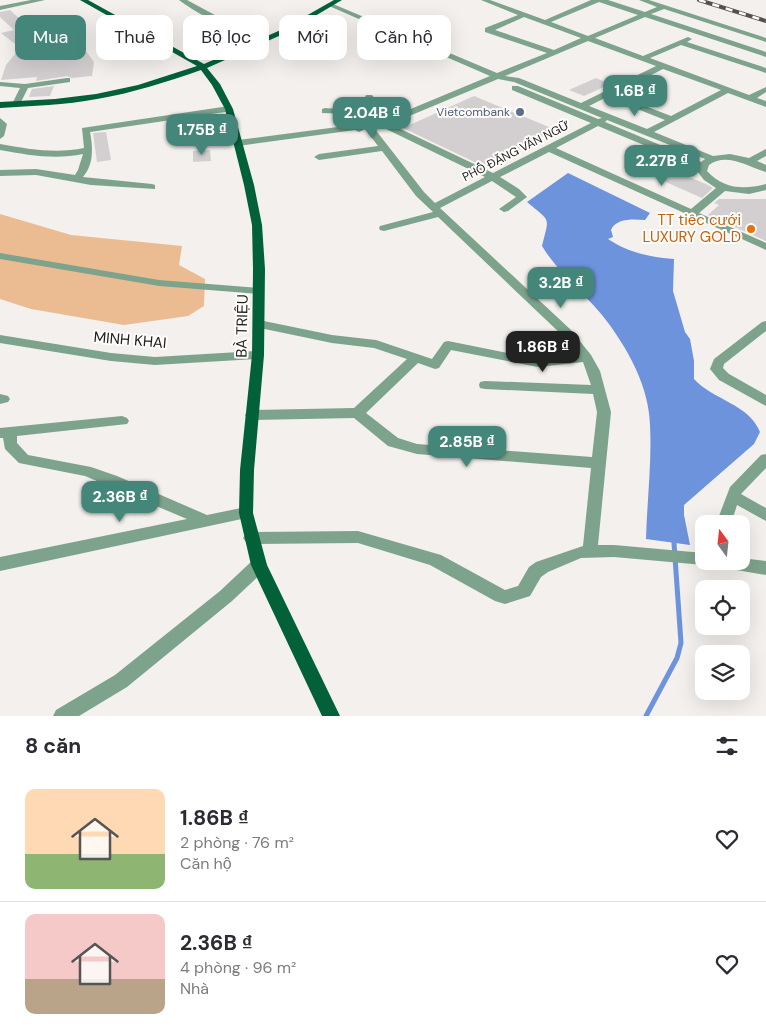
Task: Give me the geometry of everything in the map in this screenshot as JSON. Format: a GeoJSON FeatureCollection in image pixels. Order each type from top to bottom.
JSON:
{"type":"FeatureCollection","features":[{"type":"Feature","properties":{"kind":"main road","name":"BÀ TRIỆU"},"geometry":{"type":"LineString","coordinates":[[83,0],[202,66],[216,84],[228,109],[249,185],[257,225],[258,355],[246,513],[259,564],[331,716]]}},
{"type":"Feature","properties":{"kind":"main road"},"geometry":{"type":"LineString","coordinates":[[269,38],[330,3],[339,0]]}},
{"type":"Feature","properties":{"kind":"main road"},"geometry":{"type":"LineString","coordinates":[[320,2],[330,3]]}},
{"type":"Feature","properties":{"kind":"main road"},"geometry":{"type":"LineString","coordinates":[[0,105],[56,102],[109,95],[144,86],[217,60]]}},
{"type":"Feature","properties":{"kind":"street"},"geometry":{"type":"LineString","coordinates":[[0,8],[42,0]]}},
{"type":"Feature","properties":{"kind":"street"},"geometry":{"type":"LineString","coordinates":[[182,0],[209,15]]}},
{"type":"Feature","properties":{"kind":"street"},"geometry":{"type":"LineString","coordinates":[[484,0],[766,104]]}},
{"type":"Feature","properties":{"kind":"street"},"geometry":{"type":"LineString","coordinates":[[544,23],[598,0]]}},
{"type":"Feature","properties":{"kind":"street"},"geometry":{"type":"LineString","coordinates":[[602,0],[766,55]]}},
{"type":"Feature","properties":{"kind":"street"},"geometry":{"type":"LineString","coordinates":[[642,0],[766,40]]}},
{"type":"Feature","properties":{"kind":"street"},"geometry":{"type":"LineString","coordinates":[[330,3],[499,77],[516,80],[713,159]]}},
{"type":"Feature","properties":{"kind":"street"},"geometry":{"type":"LineString","coordinates":[[238,143],[364,128],[385,123],[663,7]]}},
{"type":"Feature","properties":{"kind":"street"},"geometry":{"type":"LineString","coordinates":[[523,15],[488,30],[555,53]]}},
{"type":"Feature","properties":{"kind":"street"},"geometry":{"type":"LineString","coordinates":[[642,59],[701,33]]}},
{"type":"Feature","properties":{"kind":"street"},"geometry":{"type":"LineString","coordinates":[[680,42],[766,71]]}},
{"type":"Feature","properties":{"kind":"street"},"geometry":{"type":"LineString","coordinates":[[582,106],[663,66]]}},
{"type":"Feature","properties":{"kind":"street"},"geometry":{"type":"LineString","coordinates":[[499,77],[506,84],[703,166]]}},
{"type":"Feature","properties":{"kind":"street"},"geometry":{"type":"LineString","coordinates":[[0,84],[25,86],[67,80]]}},
{"type":"Feature","properties":{"kind":"street"},"geometry":{"type":"LineString","coordinates":[[16,104],[25,86]]}},
{"type":"Feature","properties":{"kind":"street"},"geometry":{"type":"LineString","coordinates":[[750,98],[766,89]]}},
{"type":"Feature","properties":{"kind":"street"},"geometry":{"type":"LineString","coordinates":[[648,132],[727,90]]}},
{"type":"Feature","properties":{"kind":"street"},"geometry":{"type":"LineString","coordinates":[[541,99],[552,94]]}},
{"type":"Feature","properties":{"kind":"street"},"geometry":{"type":"LineString","coordinates":[[607,94],[671,119]]}},
{"type":"Feature","properties":{"kind":"street"},"geometry":{"type":"LineString","coordinates":[[369,97],[385,123],[494,177],[522,194],[520,199],[504,209]]}},
{"type":"Feature","properties":{"kind":"street"},"geometry":{"type":"LineString","coordinates":[[77,178],[83,171],[89,150],[84,130],[228,109]]}},
{"type":"Feature","properties":{"kind":"street"},"geometry":{"type":"LineString","coordinates":[[325,111],[350,112],[384,148],[420,194],[567,333],[587,358],[600,390],[604,412],[590,552]]}},
{"type":"Feature","properties":{"kind":"street","name":"PHỐ ĐẶNG VĂN NGỮ"},"geometry":{"type":"LineString","coordinates":[[384,228],[437,210],[494,177],[609,117]]}},
{"type":"Feature","properties":{"kind":"street"},"geometry":{"type":"LineString","coordinates":[[0,121],[3,124],[0,136]]}},
{"type":"Feature","properties":{"kind":"street"},"geometry":{"type":"LineString","coordinates":[[0,147],[33,153],[70,154],[89,150]]}},
{"type":"Feature","properties":{"kind":"street"},"geometry":{"type":"LineString","coordinates":[[319,157],[384,148]]}},
{"type":"Feature","properties":{"kind":"street"},"geometry":{"type":"LineString","coordinates":[[548,148],[766,248]]}},
{"type":"Feature","properties":{"kind":"street"},"geometry":{"type":"LineString","coordinates":[[751,161],[766,152]]}},
{"type":"Feature","properties":{"kind":"street"},"geometry":{"type":"LineString","coordinates":[[703,166],[713,159],[731,157],[751,161],[766,169]]}},
{"type":"Feature","properties":{"kind":"street"},"geometry":{"type":"LineString","coordinates":[[703,166],[702,171],[706,177],[723,187],[742,190],[764,189]]}},
{"type":"Feature","properties":{"kind":"street"},"geometry":{"type":"LineString","coordinates":[[0,173],[36,172],[91,182],[152,187]]}},
{"type":"Feature","properties":{"kind":"street"},"geometry":{"type":"LineString","coordinates":[[692,214],[723,187]]}},
{"type":"Feature","properties":{"kind":"street"},"geometry":{"type":"LineString","coordinates":[[0,256],[159,283],[259,291]]}},
{"type":"Feature","properties":{"kind":"street"},"geometry":{"type":"LineString","coordinates":[[259,324],[332,339],[376,344],[436,365],[448,345],[538,363],[587,358]]}},
{"type":"Feature","properties":{"kind":"street"},"geometry":{"type":"LineString","coordinates":[[766,325],[718,362],[716,369],[724,377],[766,401]]}},
{"type":"Feature","properties":{"kind":"street","name":"MINH KHAI"},"geometry":{"type":"LineString","coordinates":[[0,339],[111,357],[155,360],[258,355]]}},
{"type":"Feature","properties":{"kind":"street"},"geometry":{"type":"LineString","coordinates":[[357,413],[416,358]]}},
{"type":"Feature","properties":{"kind":"street"},"geometry":{"type":"LineString","coordinates":[[485,385],[600,390]]}},
{"type":"Feature","properties":{"kind":"street"},"geometry":{"type":"LineString","coordinates":[[252,415],[357,413],[393,442],[417,449],[598,463]]}},
{"type":"Feature","properties":{"kind":"street"},"geometry":{"type":"LineString","coordinates":[[122,421],[5,432],[10,445],[24,459],[57,464],[95,474],[206,521]]}},
{"type":"Feature","properties":{"kind":"street"},"geometry":{"type":"LineString","coordinates":[[726,515],[733,496],[741,484],[766,459]]}},
{"type":"Feature","properties":{"kind":"street"},"geometry":{"type":"LineString","coordinates":[[733,496],[766,515]]}},
{"type":"Feature","properties":{"kind":"street"},"geometry":{"type":"LineString","coordinates":[[0,564],[246,513]]}},
{"type":"Feature","properties":{"kind":"street"},"geometry":{"type":"LineString","coordinates":[[251,538],[358,537],[435,560],[480,588],[505,597],[524,592],[535,572],[542,567],[580,552],[614,551],[695,559]]}},
{"type":"Feature","properties":{"kind":"street"},"geometry":{"type":"LineString","coordinates":[[62,716],[121,681],[226,596],[259,564]]}},
{"type":"Feature","properties":{"kind":"street"},"geometry":{"type":"LineString","coordinates":[[750,566],[766,568]]}},
{"type":"Feature","properties":{"kind":"shaded area"},"geometry":{"type":"Polygon","coordinates":[[[0,214],[71,235],[182,246],[179,265],[205,279],[204,306],[188,316],[124,325],[31,309],[0,299],[0,214]]]}},
{"type":"Feature","properties":{"kind":"water"},"geometry":{"type":"Polygon","coordinates":[[[568,173],[650,213],[645,220],[630,220],[617,223],[611,230],[613,237],[608,239],[640,254],[674,259],[673,291],[685,332],[690,339],[694,361],[694,379],[748,415],[760,432],[754,444],[684,505],[690,545],[646,539],[650,425],[649,411],[642,384],[631,359],[609,324],[593,304],[557,267],[542,246],[547,224],[545,217],[527,202],[568,173]]]}},
{"type":"Feature","properties":{"kind":"building"},"geometry":{"type":"Polygon","coordinates":[[[10,10],[15,15],[15,44],[1,33],[14,30],[0,17],[0,12],[10,10]]]}},
{"type":"Feature","properties":{"kind":"building"},"geometry":{"type":"Polygon","coordinates":[[[86,51],[94,62],[92,76],[72,78],[67,76],[36,81],[37,77],[1,80],[6,65],[15,54],[15,60],[86,60],[86,51]]]}},
{"type":"Feature","properties":{"kind":"building"},"geometry":{"type":"Polygon","coordinates":[[[596,78],[610,84],[584,96],[569,90],[596,78]]]}},
{"type":"Feature","properties":{"kind":"building"},"geometry":{"type":"Polygon","coordinates":[[[54,86],[50,96],[29,97],[32,89],[54,86]]]}},
{"type":"Feature","properties":{"kind":"building"},"geometry":{"type":"Polygon","coordinates":[[[474,96],[556,130],[485,167],[403,128],[474,96]]]}},
{"type":"Feature","properties":{"kind":"building"},"geometry":{"type":"Polygon","coordinates":[[[106,132],[111,160],[97,162],[93,133],[106,132]]]}},
{"type":"Feature","properties":{"kind":"building"},"geometry":{"type":"Polygon","coordinates":[[[210,150],[211,161],[193,162],[193,151],[210,150]]]}},
{"type":"Feature","properties":{"kind":"building"},"geometry":{"type":"Polygon","coordinates":[[[673,170],[713,188],[702,198],[659,179],[673,170]]]}},
{"type":"Feature","properties":{"kind":"building","name":"TT tiêc cưới LUXURY GOLD"},"geometry":{"type":"Polygon","coordinates":[[[719,199],[766,199],[766,241],[708,215],[719,205],[714,203],[719,199]]]}},
{"type":"Feature","properties":{"kind":"waterway"},"geometry":{"type":"LineString","coordinates":[[646,716],[677,658],[681,643],[674,543]]}},
{"type":"Feature","properties":{"kind":"railway"},"geometry":{"type":"LineString","coordinates":[[699,0],[766,21]]}},
{"type":"Feature","properties":{"kind":"place","name":"Vietcombank"},"geometry":{"type":"Point","coordinates":[520,112]}},
{"type":"Feature","properties":{"kind":"place","name":"TT tiêc cưới LUXURY GOLD"},"geometry":{"type":"Point","coordinates":[751,229]}}]}
